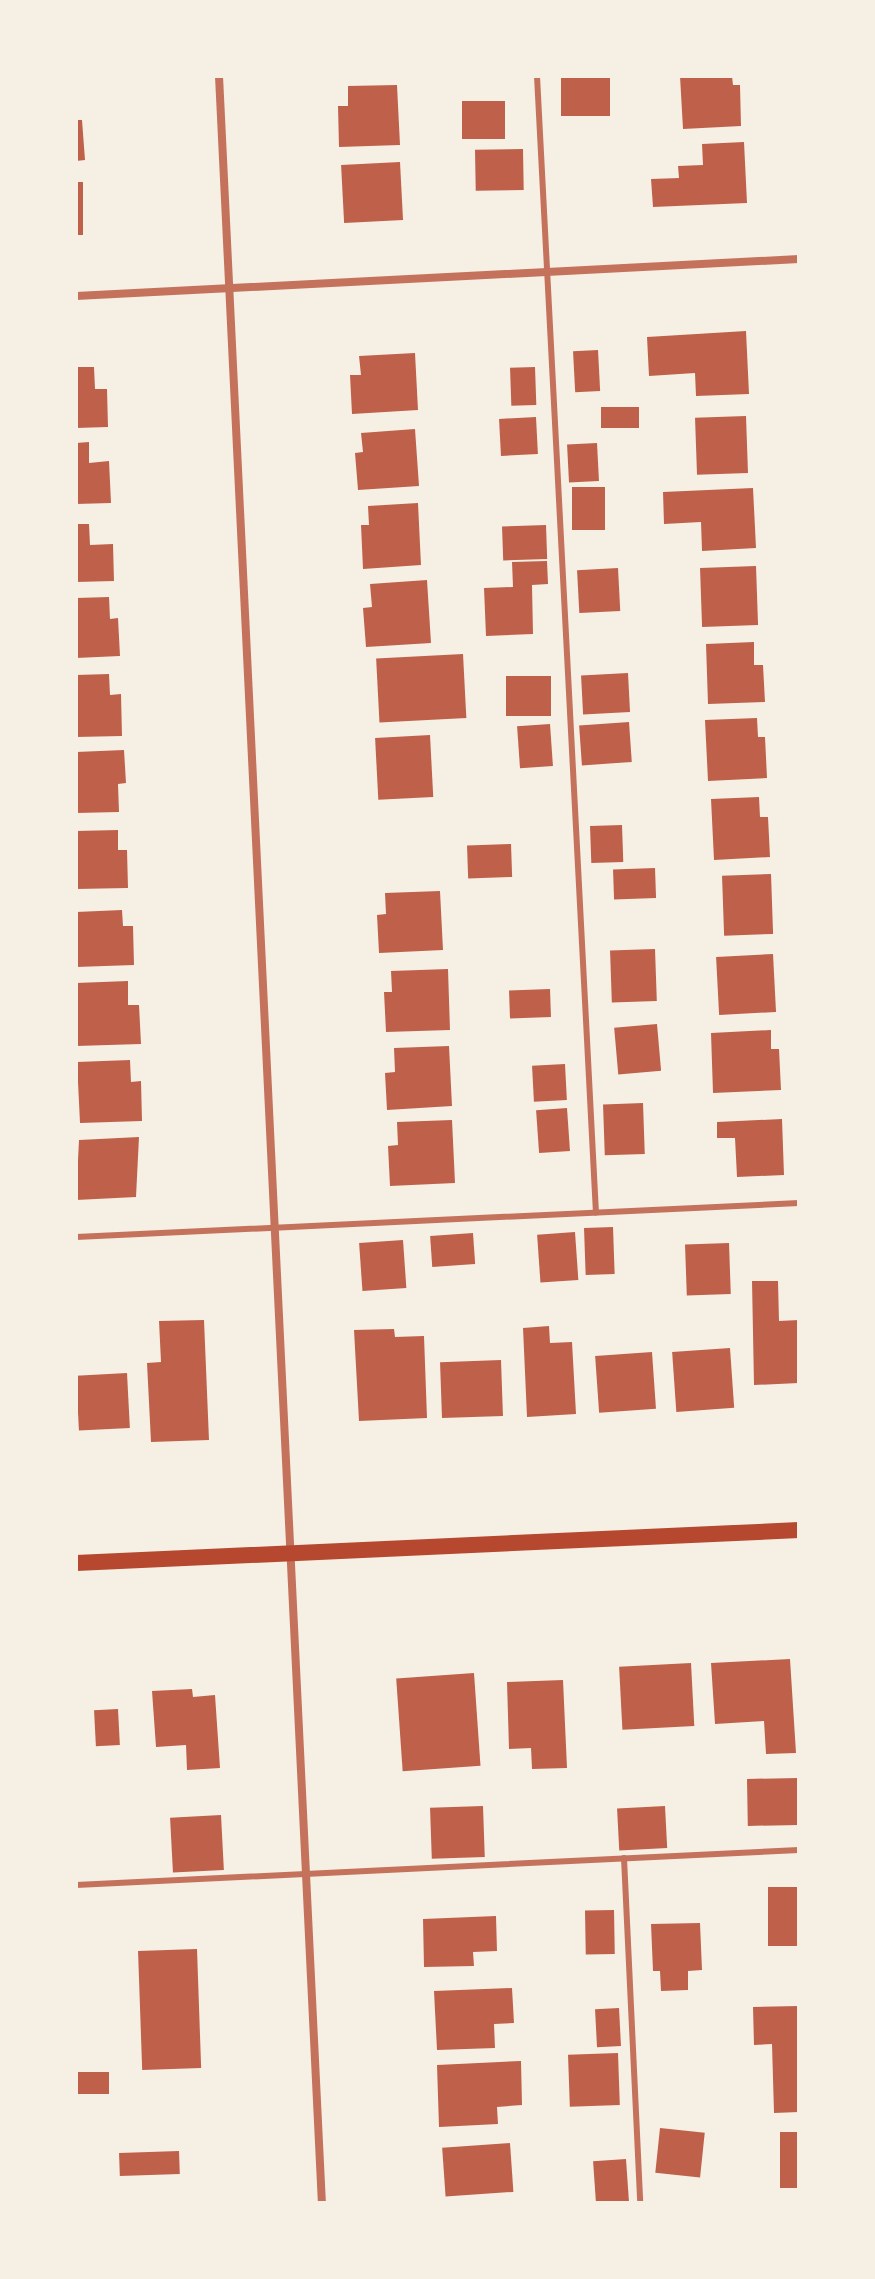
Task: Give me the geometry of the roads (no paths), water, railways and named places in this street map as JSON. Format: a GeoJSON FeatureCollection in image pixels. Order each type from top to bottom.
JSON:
{"type":"FeatureCollection","features":[{"type":"Feature","properties":{"kind":"main road"},"geometry":{"type":"LineString","coordinates":[[76,1563],[799,1530]]}},
{"type":"Feature","properties":{"kind":"street"},"geometry":{"type":"LineString","coordinates":[[219,76],[322,2203]]}},
{"type":"Feature","properties":{"kind":"street"},"geometry":{"type":"LineString","coordinates":[[76,296],[799,259]]}},
{"type":"Feature","properties":{"kind":"lane"},"geometry":{"type":"LineString","coordinates":[[537,76],[596,1212]]}},
{"type":"Feature","properties":{"kind":"lane"},"geometry":{"type":"LineString","coordinates":[[76,1237],[799,1203]]}},
{"type":"Feature","properties":{"kind":"lane"},"geometry":{"type":"LineString","coordinates":[[76,1885],[799,1850]]}},
{"type":"Feature","properties":{"kind":"lane"},"geometry":{"type":"LineString","coordinates":[[624,1858],[640,2203]]}}]}
